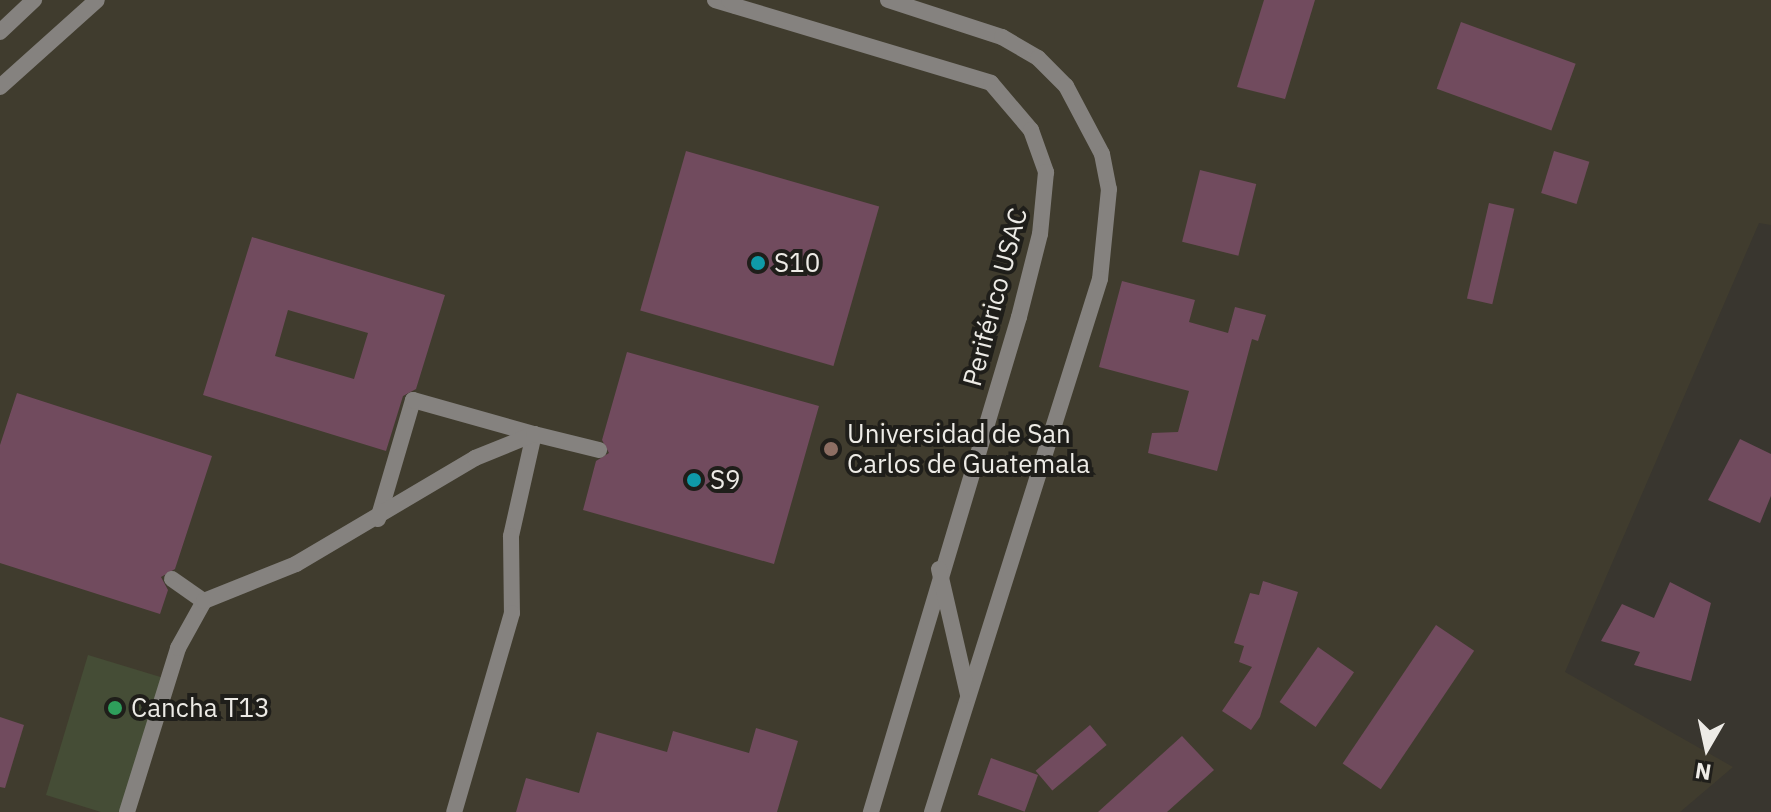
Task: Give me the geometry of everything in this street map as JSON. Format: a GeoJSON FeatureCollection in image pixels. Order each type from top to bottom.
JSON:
{"type":"FeatureCollection","features":[{"type":"Feature","properties":{"kind":"street"},"geometry":{"type":"LineString","coordinates":[[0,32],[34,0]]}},
{"type":"Feature","properties":{"kind":"street"},"geometry":{"type":"LineString","coordinates":[[0,87],[97,0]]}},
{"type":"Feature","properties":{"kind":"street","name":"Periférico USAC"},"geometry":{"type":"LineString","coordinates":[[715,0],[991,83],[1024,119],[1040,151],[1046,172],[1040,234],[939,569],[871,812]]}},
{"type":"Feature","properties":{"kind":"street"},"geometry":{"type":"LineString","coordinates":[[888,0],[1002,37],[1038,58],[1066,86],[1102,154],[1109,189],[1100,279],[932,812]]}},
{"type":"Feature","properties":{"kind":"street"},"geometry":{"type":"LineString","coordinates":[[378,519],[413,400],[599,450]]}},
{"type":"Feature","properties":{"kind":"street"},"geometry":{"type":"LineString","coordinates":[[127,812],[178,648],[204,601],[296,564],[378,519],[475,458],[534,434]]}},
{"type":"Feature","properties":{"kind":"street"},"geometry":{"type":"LineString","coordinates":[[454,812],[512,613],[511,536],[534,434]]}},
{"type":"Feature","properties":{"kind":"street"},"geometry":{"type":"LineString","coordinates":[[939,569],[968,697]]}},
{"type":"Feature","properties":{"kind":"street"},"geometry":{"type":"LineString","coordinates":[[172,579],[204,601]]}},
{"type":"Feature","properties":{"kind":"shaded area","name":"Universidad de San Carlos de Guatemala"},"geometry":{"type":"Polygon","coordinates":[[[0,0],[1771,0],[1771,225],[1759,223],[1565,672],[1733,767],[1680,812],[0,812],[0,0]]]}},
{"type":"Feature","properties":{"kind":"green space","name":"Cancha T13"},"geometry":{"type":"Polygon","coordinates":[[[88,655],[167,679],[127,812],[101,812],[46,795],[88,655]]]}},
{"type":"Feature","properties":{"kind":"building"},"geometry":{"type":"Polygon","coordinates":[[[1264,0],[1315,0],[1285,99],[1237,87],[1264,0]]]}},
{"type":"Feature","properties":{"kind":"building"},"geometry":{"type":"Polygon","coordinates":[[[1461,22],[1576,64],[1551,130],[1437,89],[1461,22]]]}},
{"type":"Feature","properties":{"kind":"building","name":"S10"},"geometry":{"type":"Polygon","coordinates":[[[686,151],[879,206],[833,366],[640,311],[686,151]]]}},
{"type":"Feature","properties":{"kind":"building"},"geometry":{"type":"Polygon","coordinates":[[[1554,151],[1589,162],[1577,204],[1541,193],[1554,151]]]}},
{"type":"Feature","properties":{"kind":"building"},"geometry":{"type":"Polygon","coordinates":[[[1200,170],[1256,184],[1238,256],[1182,242],[1200,170]]]}},
{"type":"Feature","properties":{"kind":"building"},"geometry":{"type":"Polygon","coordinates":[[[1489,203],[1514,209],[1492,304],[1467,298],[1489,203]]]}},
{"type":"Feature","properties":{"kind":"building"},"geometry":{"type":"Polygon","coordinates":[[[252,237],[445,295],[416,389],[403,396],[386,451],[203,395],[252,237]],[[288,310],[275,356],[354,379],[368,333],[288,310]]]}},
{"type":"Feature","properties":{"kind":"building"},"geometry":{"type":"Polygon","coordinates":[[[1122,281],[1195,300],[1189,322],[1228,333],[1235,307],[1266,315],[1258,341],[1252,339],[1217,471],[1148,453],[1152,433],[1178,432],[1189,391],[1099,367],[1122,281]]]}},
{"type":"Feature","properties":{"kind":"building","name":"S9"},"geometry":{"type":"Polygon","coordinates":[[[627,352],[819,406],[774,564],[583,510],[596,461],[609,453],[602,440],[627,352]]]}},
{"type":"Feature","properties":{"kind":"building"},"geometry":{"type":"Polygon","coordinates":[[[17,393],[212,456],[175,569],[161,577],[168,590],[160,614],[0,563],[0,445],[17,393]]]}},
{"type":"Feature","properties":{"kind":"building"},"geometry":{"type":"Polygon","coordinates":[[[1740,439],[1771,454],[1771,496],[1760,523],[1708,500],[1740,439]]]}},
{"type":"Feature","properties":{"kind":"building"},"geometry":{"type":"Polygon","coordinates":[[[1263,581],[1298,592],[1260,717],[1251,730],[1222,711],[1252,667],[1239,662],[1244,646],[1234,643],[1250,593],[1259,595],[1263,581]]]}},
{"type":"Feature","properties":{"kind":"building"},"geometry":{"type":"Polygon","coordinates":[[[1670,582],[1711,603],[1691,681],[1634,665],[1640,652],[1601,641],[1622,604],[1654,618],[1670,582]]]}},
{"type":"Feature","properties":{"kind":"building"},"geometry":{"type":"Polygon","coordinates":[[[1436,625],[1474,651],[1381,789],[1343,763],[1436,625]]]}},
{"type":"Feature","properties":{"kind":"building"},"geometry":{"type":"Polygon","coordinates":[[[1318,647],[1354,672],[1316,727],[1280,702],[1318,647]]]}},
{"type":"Feature","properties":{"kind":"building"},"geometry":{"type":"Polygon","coordinates":[[[0,717],[24,725],[5,788],[0,787],[0,717]]]}},
{"type":"Feature","properties":{"kind":"building"},"geometry":{"type":"Polygon","coordinates":[[[1090,725],[1107,745],[1052,791],[1036,771],[1090,725]]]}},
{"type":"Feature","properties":{"kind":"building"},"geometry":{"type":"Polygon","coordinates":[[[756,728],[798,741],[777,812],[516,812],[526,778],[579,793],[597,732],[667,752],[673,731],[749,753],[756,728]]]}},
{"type":"Feature","properties":{"kind":"building"},"geometry":{"type":"Polygon","coordinates":[[[1182,736],[1214,770],[1167,812],[1098,812],[1182,736]]]}},
{"type":"Feature","properties":{"kind":"building"},"geometry":{"type":"Polygon","coordinates":[[[991,758],[1038,775],[1025,812],[978,795],[991,758]]]}},
{"type":"Feature","properties":{"kind":"place","name":"S10"},"geometry":{"type":"Point","coordinates":[758,263]}},
{"type":"Feature","properties":{"kind":"place","name":"Universidad de San Carlos de Guatemala"},"geometry":{"type":"Point","coordinates":[831,449]}},
{"type":"Feature","properties":{"kind":"place","name":"S9"},"geometry":{"type":"Point","coordinates":[694,480]}},
{"type":"Feature","properties":{"kind":"place","name":"Cancha T13"},"geometry":{"type":"Point","coordinates":[115,708]}}]}
